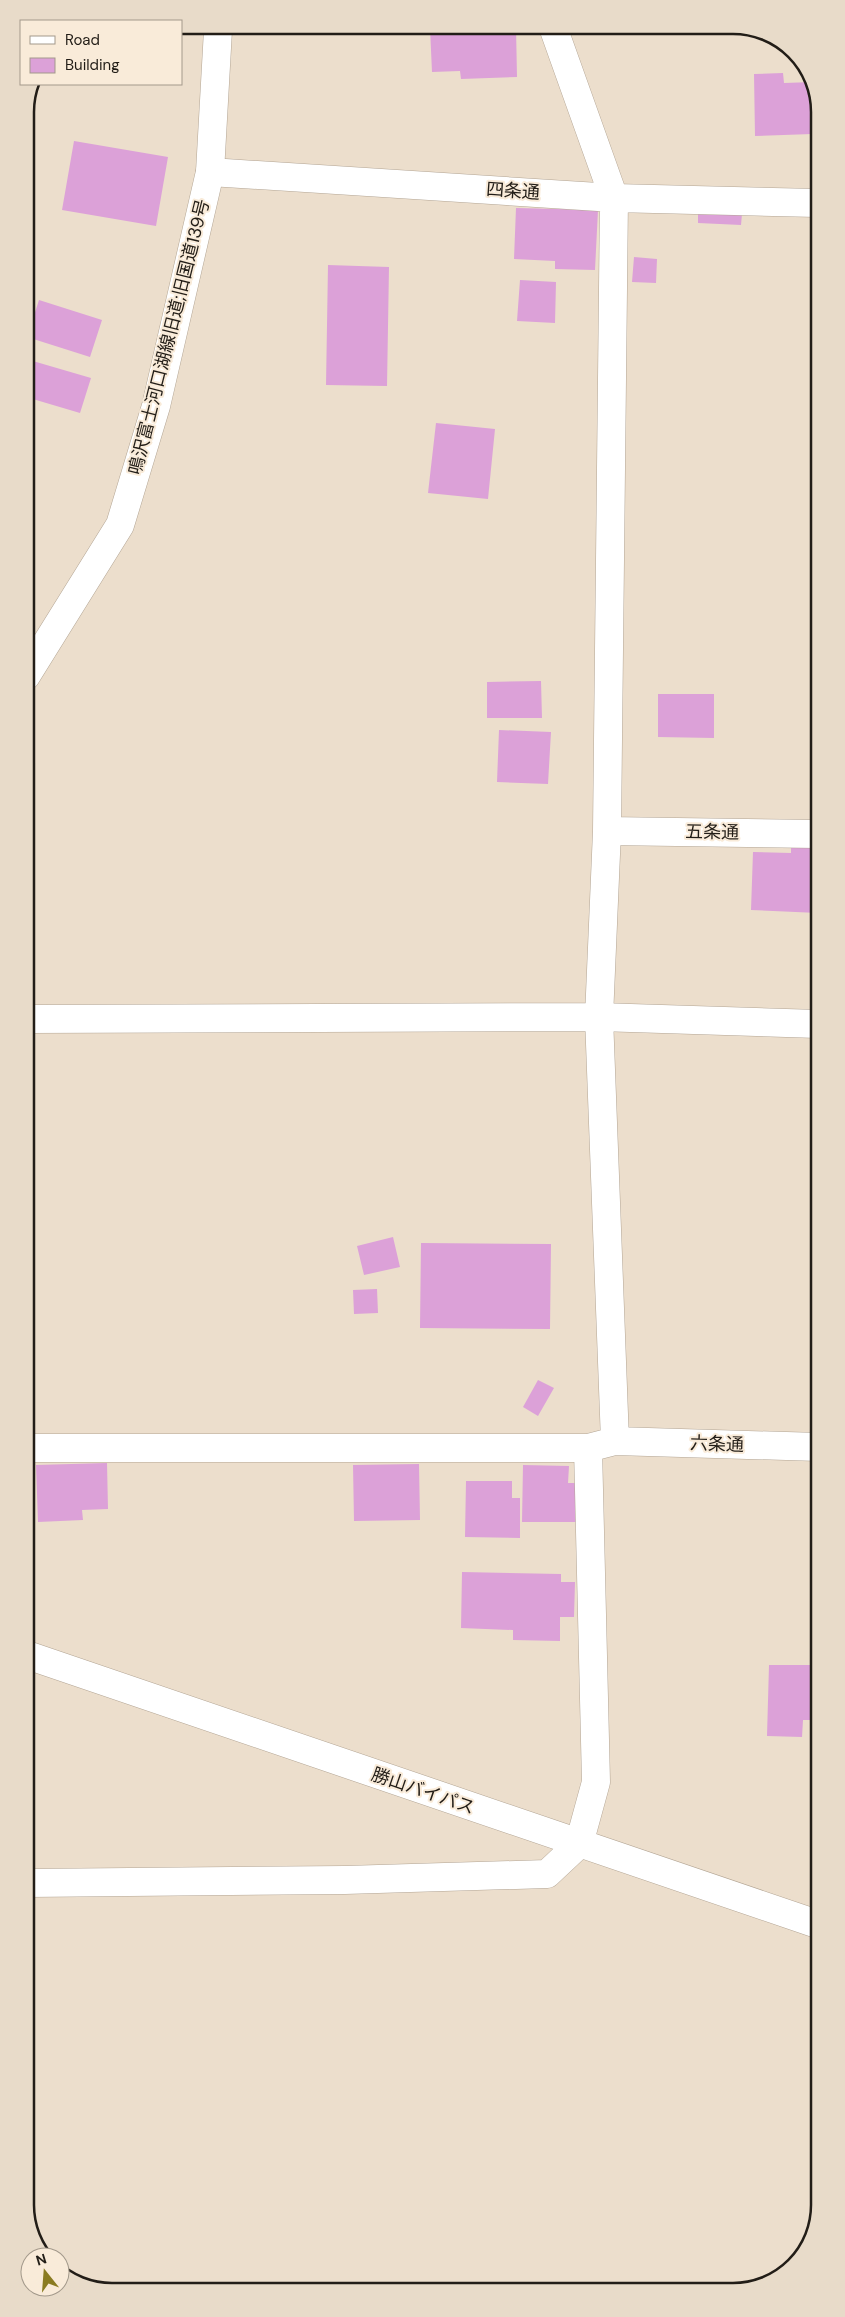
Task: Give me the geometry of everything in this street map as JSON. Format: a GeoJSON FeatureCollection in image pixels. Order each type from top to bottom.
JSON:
{"type":"FeatureCollection","features":[{"type":"Feature","properties":{"kind":"street","name":"鳴沢富士河口湖線旧道;旧国道139号"},"geometry":{"type":"LineString","coordinates":[[34,663],[120,525],[156,406],[210,172],[218,34]]}},
{"type":"Feature","properties":{"kind":"street"},"geometry":{"type":"LineString","coordinates":[[555,34],[614,198],[607,831],[599,1017],[615,1441]]}},
{"type":"Feature","properties":{"kind":"street","name":"四条通"},"geometry":{"type":"LineString","coordinates":[[210,172],[614,198],[811,203]]}},
{"type":"Feature","properties":{"kind":"street","name":"五条通"},"geometry":{"type":"LineString","coordinates":[[607,831],[811,834]]}},
{"type":"Feature","properties":{"kind":"street"},"geometry":{"type":"LineString","coordinates":[[34,1019],[599,1017],[811,1024]]}},
{"type":"Feature","properties":{"kind":"street","name":"六条通"},"geometry":{"type":"LineString","coordinates":[[34,1448],[588,1448],[615,1441],[811,1447]]}},
{"type":"Feature","properties":{"kind":"street"},"geometry":{"type":"LineString","coordinates":[[34,1883],[345,1880],[547,1874],[579,1844],[596,1782],[588,1448]]}},
{"type":"Feature","properties":{"kind":"street","name":"勝山バイパス"},"geometry":{"type":"LineString","coordinates":[[34,1657],[811,1922]]}},
{"type":"Feature","properties":{"kind":"building"},"geometry":{"type":"Polygon","coordinates":[[[430,34],[516,34],[517,77],[461,79],[460,71],[432,72],[430,34]]]}},
{"type":"Feature","properties":{"kind":"building"},"geometry":{"type":"Polygon","coordinates":[[[783,73],[784,83],[805,82],[811,101],[811,134],[755,136],[754,74],[783,73]]]}},
{"type":"Feature","properties":{"kind":"building"},"geometry":{"type":"Polygon","coordinates":[[[74,141],[168,157],[156,226],[62,210],[74,141]]]}},
{"type":"Feature","properties":{"kind":"building"},"geometry":{"type":"Polygon","coordinates":[[[516,208],[598,210],[595,270],[555,269],[555,261],[514,259],[516,208]]]}},
{"type":"Feature","properties":{"kind":"building"},"geometry":{"type":"Polygon","coordinates":[[[698,212],[742,214],[741,225],[698,223],[698,212]]]}},
{"type":"Feature","properties":{"kind":"building"},"geometry":{"type":"Polygon","coordinates":[[[634,257],[657,259],[656,283],[632,282],[634,257]]]}},
{"type":"Feature","properties":{"kind":"building"},"geometry":{"type":"Polygon","coordinates":[[[328,265],[389,267],[387,386],[326,385],[328,265]]]}},
{"type":"Feature","properties":{"kind":"building"},"geometry":{"type":"Polygon","coordinates":[[[520,280],[556,282],[555,323],[517,321],[520,280]]]}},
{"type":"Feature","properties":{"kind":"building"},"geometry":{"type":"Polygon","coordinates":[[[39,300],[102,320],[90,357],[34,339],[34,315],[39,300]]]}},
{"type":"Feature","properties":{"kind":"building"},"geometry":{"type":"Polygon","coordinates":[[[34,361],[91,378],[80,413],[34,399],[34,361]]]}},
{"type":"Feature","properties":{"kind":"building"},"geometry":{"type":"Polygon","coordinates":[[[436,423],[495,429],[488,499],[428,493],[436,423]]]}},
{"type":"Feature","properties":{"kind":"building"},"geometry":{"type":"Polygon","coordinates":[[[541,681],[542,718],[487,718],[487,682],[541,681]]]}},
{"type":"Feature","properties":{"kind":"building"},"geometry":{"type":"Polygon","coordinates":[[[658,694],[714,694],[714,738],[658,737],[658,694]]]}},
{"type":"Feature","properties":{"kind":"building"},"geometry":{"type":"Polygon","coordinates":[[[499,730],[551,732],[548,784],[497,782],[499,730]]]}},
{"type":"Feature","properties":{"kind":"building"},"geometry":{"type":"Polygon","coordinates":[[[791,840],[811,841],[811,913],[751,910],[753,852],[791,853],[791,840]]]}},
{"type":"Feature","properties":{"kind":"building"},"geometry":{"type":"Polygon","coordinates":[[[393,1237],[400,1267],[364,1275],[357,1246],[393,1237]]]}},
{"type":"Feature","properties":{"kind":"building"},"geometry":{"type":"Polygon","coordinates":[[[421,1243],[551,1244],[550,1329],[420,1328],[421,1243]]]}},
{"type":"Feature","properties":{"kind":"building"},"geometry":{"type":"Polygon","coordinates":[[[377,1289],[378,1313],[354,1314],[353,1290],[377,1289]]]}},
{"type":"Feature","properties":{"kind":"building"},"geometry":{"type":"Polygon","coordinates":[[[538,1380],[554,1388],[538,1416],[523,1407],[538,1380]]]}},
{"type":"Feature","properties":{"kind":"building"},"geometry":{"type":"Polygon","coordinates":[[[107,1463],[108,1509],[82,1510],[83,1520],[38,1522],[36,1465],[107,1463]]]}},
{"type":"Feature","properties":{"kind":"building"},"geometry":{"type":"Polygon","coordinates":[[[419,1464],[420,1520],[354,1521],[353,1465],[419,1464]]]}},
{"type":"Feature","properties":{"kind":"building"},"geometry":{"type":"Polygon","coordinates":[[[523,1465],[569,1466],[568,1483],[577,1483],[577,1522],[522,1522],[523,1465]]]}},
{"type":"Feature","properties":{"kind":"building"},"geometry":{"type":"Polygon","coordinates":[[[466,1481],[512,1481],[512,1498],[520,1498],[520,1538],[465,1537],[466,1481]]]}},
{"type":"Feature","properties":{"kind":"building"},"geometry":{"type":"Polygon","coordinates":[[[462,1572],[561,1574],[561,1582],[575,1582],[574,1617],[560,1617],[560,1641],[513,1640],[513,1630],[461,1628],[462,1572]]]}},
{"type":"Feature","properties":{"kind":"building"},"geometry":{"type":"Polygon","coordinates":[[[769,1665],[811,1665],[811,1720],[803,1720],[802,1737],[767,1736],[769,1665]]]}}]}
